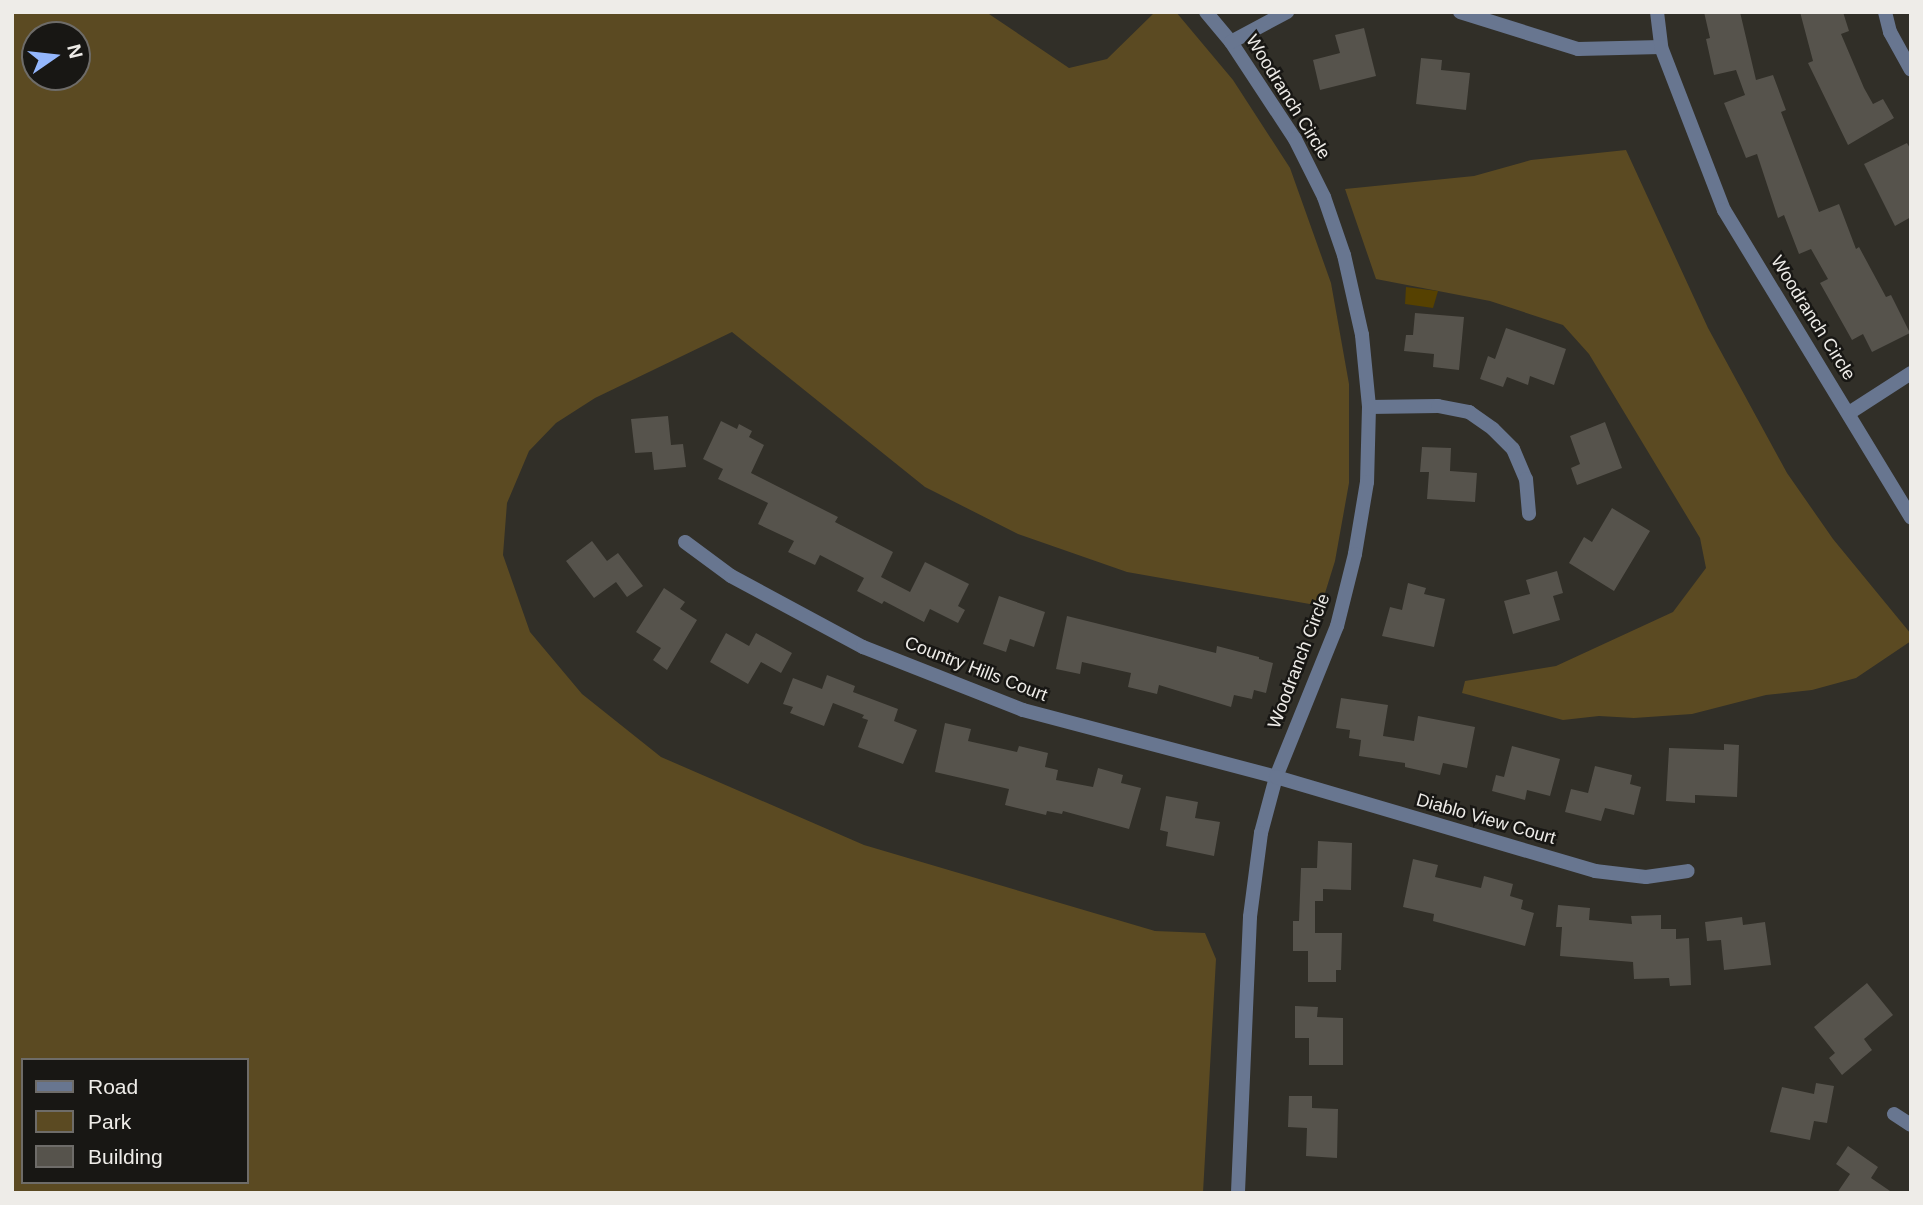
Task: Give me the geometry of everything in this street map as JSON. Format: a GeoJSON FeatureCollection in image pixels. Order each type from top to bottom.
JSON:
{"type":"FeatureCollection","features":[{"type":"Feature","properties":{"kind":"street","name":"Woodranch Circle"},"geometry":{"type":"LineString","coordinates":[[1206,12],[1231,42],[1295,139],[1324,197],[1344,255],[1362,335],[1369,407],[1367,482],[1355,554],[1337,626],[1276,777],[1261,833],[1250,917],[1238,1193]]}},
{"type":"Feature","properties":{"kind":"street"},"geometry":{"type":"LineString","coordinates":[[1231,42],[1287,12]]}},
{"type":"Feature","properties":{"kind":"street"},"geometry":{"type":"LineString","coordinates":[[1461,12],[1578,49],[1661,47]]}},
{"type":"Feature","properties":{"kind":"street","name":"Woodranch Circle"},"geometry":{"type":"LineString","coordinates":[[1657,12],[1661,47],[1724,210],[1911,518]]}},
{"type":"Feature","properties":{"kind":"street"},"geometry":{"type":"LineString","coordinates":[[1885,12],[1890,32],[1911,70]]}},
{"type":"Feature","properties":{"kind":"street"},"geometry":{"type":"LineString","coordinates":[[1849,413],[1911,373]]}},
{"type":"Feature","properties":{"kind":"street"},"geometry":{"type":"LineString","coordinates":[[1369,407],[1438,407],[1469,412],[1493,429],[1513,449],[1526,479],[1529,514]]}},
{"type":"Feature","properties":{"kind":"street","name":"Country Hills Court"},"geometry":{"type":"LineString","coordinates":[[685,542],[731,576],[875,652],[1023,710],[1276,777]]}},
{"type":"Feature","properties":{"kind":"street","name":"Diablo View Court"},"geometry":{"type":"LineString","coordinates":[[1276,777],[1595,872],[1646,877],[1688,871]]}},
{"type":"Feature","properties":{"kind":"street"},"geometry":{"type":"LineString","coordinates":[[1894,1114],[1911,1125]]}},
{"type":"Feature","properties":{"kind":"green space"},"geometry":{"type":"Polygon","coordinates":[[[12,12],[986,12],[1069,68],[1107,59],[1155,12],[1176,12],[1233,80],[1290,168],[1331,283],[1349,384],[1349,483],[1335,561],[1321,606],[1127,572],[1018,534],[925,487],[732,332],[595,398],[556,423],[529,451],[507,503],[503,555],[530,632],[582,694],[661,757],[864,845],[1155,931],[1205,933],[1216,959],[1203,1193],[12,1193],[12,12]]]}},
{"type":"Feature","properties":{"kind":"green space"},"geometry":{"type":"Polygon","coordinates":[[[1626,150],[1708,328],[1787,473],[1833,539],[1911,634],[1911,641],[1856,678],[1812,690],[1766,695],[1692,714],[1634,718],[1599,716],[1563,720],[1462,693],[1465,681],[1556,666],[1673,612],[1706,568],[1700,538],[1589,354],[1563,325],[1490,301],[1376,279],[1345,189],[1474,176],[1531,160],[1626,150]]]}},
{"type":"Feature","properties":{"kind":"shaded area"},"geometry":{"type":"Polygon","coordinates":[[[1406,287],[1438,291],[1433,308],[1405,304],[1406,287]]]}},
{"type":"Feature","properties":{"kind":"building"},"geometry":{"type":"Polygon","coordinates":[[[1704,12],[1740,12],[1756,80],[1773,75],[1786,110],[1781,112],[1819,212],[1839,204],[1856,249],[1859,247],[1886,297],[1891,295],[1910,333],[1872,352],[1863,334],[1852,340],[1820,283],[1828,279],[1811,249],[1799,254],[1784,215],[1778,218],[1757,154],[1746,158],[1724,103],[1745,95],[1736,70],[1714,75],[1706,39],[1710,38],[1704,12]]]}},
{"type":"Feature","properties":{"kind":"building"},"geometry":{"type":"Polygon","coordinates":[[[1800,12],[1843,12],[1849,31],[1841,34],[1864,88],[1873,104],[1883,99],[1894,118],[1848,145],[1808,63],[1813,61],[1800,12]]]}},
{"type":"Feature","properties":{"kind":"building"},"geometry":{"type":"Polygon","coordinates":[[[1364,28],[1376,76],[1320,90],[1313,60],[1340,53],[1335,35],[1364,28]]]}},
{"type":"Feature","properties":{"kind":"building"},"geometry":{"type":"Polygon","coordinates":[[[1421,58],[1442,60],[1441,70],[1470,73],[1466,110],[1416,104],[1421,58]]]}},
{"type":"Feature","properties":{"kind":"building"},"geometry":{"type":"Polygon","coordinates":[[[1907,143],[1911,150],[1911,217],[1895,226],[1864,164],[1907,143]]]}},
{"type":"Feature","properties":{"kind":"building"},"geometry":{"type":"Polygon","coordinates":[[[1415,313],[1464,317],[1459,370],[1433,367],[1434,354],[1404,351],[1406,335],[1413,335],[1415,313]]]}},
{"type":"Feature","properties":{"kind":"building"},"geometry":{"type":"Polygon","coordinates":[[[1506,328],[1566,349],[1554,385],[1530,376],[1528,385],[1507,377],[1503,387],[1480,379],[1488,356],[1495,359],[1506,328]]]}},
{"type":"Feature","properties":{"kind":"building"},"geometry":{"type":"Polygon","coordinates":[[[668,416],[671,445],[683,444],[686,467],[654,470],[652,452],[635,453],[631,419],[668,416]]]}},
{"type":"Feature","properties":{"kind":"building"},"geometry":{"type":"Polygon","coordinates":[[[721,421],[737,429],[739,424],[752,431],[749,437],[764,445],[751,473],[838,517],[835,522],[893,552],[881,577],[910,592],[925,562],[969,584],[958,606],[965,610],[958,623],[930,609],[924,622],[884,601],[882,604],[857,591],[864,578],[820,555],[815,565],[788,552],[794,541],[758,524],[768,503],[718,479],[723,469],[703,459],[721,421]]]}},
{"type":"Feature","properties":{"kind":"building"},"geometry":{"type":"Polygon","coordinates":[[[1605,422],[1622,468],[1577,485],[1571,468],[1580,464],[1570,436],[1605,422]]]}},
{"type":"Feature","properties":{"kind":"building"},"geometry":{"type":"Polygon","coordinates":[[[1422,447],[1451,448],[1450,471],[1477,473],[1475,502],[1427,499],[1429,472],[1420,472],[1422,447]]]}},
{"type":"Feature","properties":{"kind":"building"},"geometry":{"type":"Polygon","coordinates":[[[1612,508],[1650,531],[1614,591],[1569,563],[1584,537],[1592,542],[1612,508]]]}},
{"type":"Feature","properties":{"kind":"building"},"geometry":{"type":"Polygon","coordinates":[[[592,541],[607,561],[618,553],[643,586],[627,597],[616,582],[594,598],[566,561],[592,541]]]}},
{"type":"Feature","properties":{"kind":"building"},"geometry":{"type":"Polygon","coordinates":[[[1557,571],[1563,593],[1553,596],[1560,620],[1513,634],[1504,601],[1530,594],[1526,580],[1557,571]]]}},
{"type":"Feature","properties":{"kind":"building"},"geometry":{"type":"Polygon","coordinates":[[[1408,583],[1426,588],[1424,594],[1445,599],[1434,647],[1382,636],[1390,607],[1402,610],[1408,583]]]}},
{"type":"Feature","properties":{"kind":"building"},"geometry":{"type":"Polygon","coordinates":[[[664,588],[685,602],[680,609],[697,620],[667,670],[653,660],[661,648],[636,632],[664,588]]]}},
{"type":"Feature","properties":{"kind":"building"},"geometry":{"type":"Polygon","coordinates":[[[999,596],[1045,612],[1034,647],[1010,639],[1006,652],[983,644],[999,596]]]}},
{"type":"Feature","properties":{"kind":"building"},"geometry":{"type":"Polygon","coordinates":[[[1067,616],[1216,653],[1217,646],[1259,657],[1273,663],[1266,693],[1254,690],[1252,699],[1234,695],[1231,707],[1159,685],[1157,694],[1128,687],[1131,673],[1082,662],[1080,674],[1056,669],[1067,616]]]}},
{"type":"Feature","properties":{"kind":"building"},"geometry":{"type":"Polygon","coordinates":[[[726,633],[749,646],[756,633],[792,653],[781,673],[761,662],[748,684],[710,662],[726,633]]]}},
{"type":"Feature","properties":{"kind":"building"},"geometry":{"type":"Polygon","coordinates":[[[827,675],[855,686],[853,692],[898,709],[894,721],[917,730],[903,764],[858,747],[868,720],[862,718],[864,715],[833,703],[824,726],[790,713],[793,707],[783,704],[793,678],[822,689],[827,675]]]}},
{"type":"Feature","properties":{"kind":"building"},"geometry":{"type":"Polygon","coordinates":[[[1341,698],[1388,705],[1383,736],[1414,741],[1418,716],[1475,727],[1467,768],[1443,763],[1440,775],[1405,767],[1405,763],[1359,756],[1361,740],[1349,738],[1350,730],[1336,728],[1341,698]]]}},
{"type":"Feature","properties":{"kind":"building"},"geometry":{"type":"Polygon","coordinates":[[[945,723],[971,729],[968,741],[1017,752],[1019,746],[1048,753],[1045,767],[1058,770],[1056,780],[1093,787],[1098,768],[1123,775],[1121,783],[1141,788],[1129,829],[1063,811],[1062,814],[1047,811],[1046,815],[1005,805],[1009,789],[935,772],[945,723]]]}},
{"type":"Feature","properties":{"kind":"building"},"geometry":{"type":"Polygon","coordinates":[[[1724,744],[1739,745],[1737,797],[1695,795],[1695,803],[1666,801],[1669,748],[1724,750],[1724,744]]]}},
{"type":"Feature","properties":{"kind":"building"},"geometry":{"type":"Polygon","coordinates":[[[1512,746],[1560,759],[1550,796],[1527,790],[1525,800],[1492,791],[1496,775],[1504,777],[1512,746]]]}},
{"type":"Feature","properties":{"kind":"building"},"geometry":{"type":"Polygon","coordinates":[[[1595,766],[1632,775],[1630,784],[1641,787],[1634,815],[1605,808],[1601,821],[1565,812],[1571,789],[1588,793],[1595,766]]]}},
{"type":"Feature","properties":{"kind":"building"},"geometry":{"type":"Polygon","coordinates":[[[1166,796],[1198,802],[1195,818],[1220,822],[1214,856],[1166,846],[1168,832],[1160,830],[1166,796]]]}},
{"type":"Feature","properties":{"kind":"building"},"geometry":{"type":"Polygon","coordinates":[[[1318,841],[1352,843],[1351,890],[1323,889],[1323,901],[1315,901],[1315,933],[1342,933],[1341,970],[1336,970],[1336,982],[1308,982],[1308,951],[1293,951],[1293,921],[1299,921],[1301,868],[1317,868],[1318,841]]]}},
{"type":"Feature","properties":{"kind":"building"},"geometry":{"type":"Polygon","coordinates":[[[1413,859],[1438,865],[1435,877],[1481,888],[1484,876],[1513,884],[1510,896],[1523,900],[1521,909],[1534,913],[1525,946],[1433,921],[1434,914],[1403,907],[1413,859]]]}},
{"type":"Feature","properties":{"kind":"building"},"geometry":{"type":"Polygon","coordinates":[[[1558,905],[1590,908],[1589,920],[1632,924],[1631,916],[1661,915],[1661,929],[1676,929],[1676,939],[1689,938],[1691,985],[1670,986],[1669,978],[1634,979],[1633,962],[1560,956],[1562,927],[1556,927],[1558,905]]]}},
{"type":"Feature","properties":{"kind":"building"},"geometry":{"type":"Polygon","coordinates":[[[1742,917],[1743,925],[1765,922],[1771,965],[1724,970],[1721,940],[1707,941],[1705,922],[1742,917]]]}},
{"type":"Feature","properties":{"kind":"building"},"geometry":{"type":"Polygon","coordinates":[[[1867,983],[1893,1015],[1864,1039],[1872,1050],[1842,1075],[1829,1058],[1835,1053],[1814,1027],[1867,983]]]}},
{"type":"Feature","properties":{"kind":"building"},"geometry":{"type":"Polygon","coordinates":[[[1295,1006],[1318,1007],[1317,1017],[1343,1018],[1343,1065],[1309,1065],[1309,1038],[1295,1038],[1295,1006]]]}},
{"type":"Feature","properties":{"kind":"building"},"geometry":{"type":"Polygon","coordinates":[[[1816,1083],[1834,1086],[1827,1123],[1814,1121],[1810,1140],[1770,1132],[1782,1087],[1814,1094],[1816,1083]]]}},
{"type":"Feature","properties":{"kind":"building"},"geometry":{"type":"Polygon","coordinates":[[[1289,1096],[1312,1096],[1312,1108],[1338,1109],[1337,1158],[1306,1156],[1307,1128],[1288,1127],[1289,1096]]]}},
{"type":"Feature","properties":{"kind":"building"},"geometry":{"type":"Polygon","coordinates":[[[1848,1146],[1878,1167],[1871,1178],[1893,1193],[1837,1193],[1850,1174],[1836,1164],[1848,1146]]]}}]}
